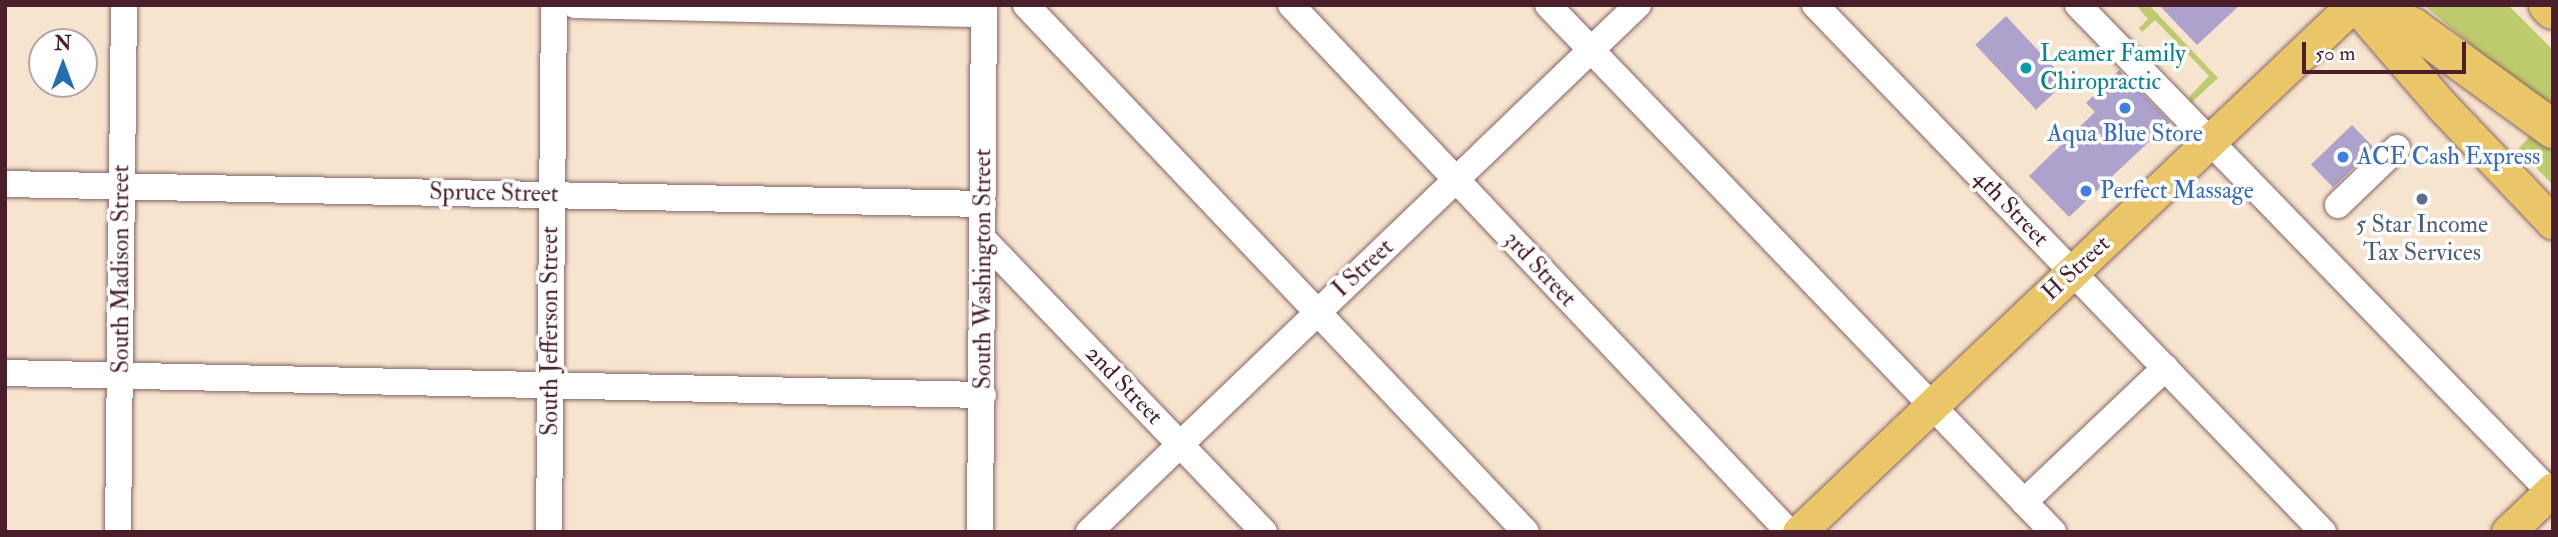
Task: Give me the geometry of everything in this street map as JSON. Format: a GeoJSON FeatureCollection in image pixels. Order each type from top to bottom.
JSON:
{"type":"FeatureCollection","features":[{"type":"Feature","properties":{"kind":"highway"},"geometry":{"type":"LineString","coordinates":[[2355,5],[2413,27],[2553,129]]}},
{"type":"Feature","properties":{"kind":"highway"},"geometry":{"type":"LineString","coordinates":[[2548,5],[2553,10]]}},
{"type":"Feature","properties":{"kind":"main road","name":"H Street"},"geometry":{"type":"LineString","coordinates":[[1799,532],[2355,5]]}},
{"type":"Feature","properties":{"kind":"main road"},"geometry":{"type":"LineString","coordinates":[[2355,5],[2444,108],[2553,223]]}},
{"type":"Feature","properties":{"kind":"main road"},"geometry":{"type":"LineString","coordinates":[[2508,532],[2552,492]]}},
{"type":"Feature","properties":{"kind":"street","name":"South Madison Street"},"geometry":{"type":"LineString","coordinates":[[118,532],[124,5]]}},
{"type":"Feature","properties":{"kind":"street","name":"South Jefferson Street"},"geometry":{"type":"LineString","coordinates":[[549,532],[554,5]]}},
{"type":"Feature","properties":{"kind":"street"},"geometry":{"type":"LineString","coordinates":[[575,5],[984,10]]}},
{"type":"Feature","properties":{"kind":"street"},"geometry":{"type":"LineString","coordinates":[[1026,5],[1525,532]]}},
{"type":"Feature","properties":{"kind":"street","name":"3rd Street"},"geometry":{"type":"LineString","coordinates":[[1291,5],[1789,532]]}},
{"type":"Feature","properties":{"kind":"street"},"geometry":{"type":"LineString","coordinates":[[1548,5],[2053,532]]}},
{"type":"Feature","properties":{"kind":"street","name":"I Street"},"geometry":{"type":"LineString","coordinates":[[1089,532],[1316,311],[1457,181],[1638,5]]}},
{"type":"Feature","properties":{"kind":"street","name":"4th Street"},"geometry":{"type":"LineString","coordinates":[[1815,5],[2323,532]]}},
{"type":"Feature","properties":{"kind":"street"},"geometry":{"type":"LineString","coordinates":[[2078,5],[2552,492]]}},
{"type":"Feature","properties":{"kind":"street","name":"South Washington Street"},"geometry":{"type":"LineString","coordinates":[[980,532],[984,10]]}},
{"type":"Feature","properties":{"kind":"street"},"geometry":{"type":"LineString","coordinates":[[2338,205],[2397,148]]}},
{"type":"Feature","properties":{"kind":"street","name":"Spruce Street"},"geometry":{"type":"LineString","coordinates":[[5,184],[983,204]]}},
{"type":"Feature","properties":{"kind":"street","name":"2nd Street"},"geometry":{"type":"LineString","coordinates":[[983,239],[1264,532]]}},
{"type":"Feature","properties":{"kind":"street"},"geometry":{"type":"LineString","coordinates":[[2024,502],[2165,368]]}},
{"type":"Feature","properties":{"kind":"street"},"geometry":{"type":"LineString","coordinates":[[5,373],[983,396]]}},
{"type":"Feature","properties":{"kind":"green space"},"geometry":{"type":"Polygon","coordinates":[[[2136,5],[2149,5],[2218,78],[2191,103],[2189,97],[2209,76],[2155,20],[2142,32],[2139,28],[2148,19],[2136,5]]]}},
{"type":"Feature","properties":{"kind":"green space"},"geometry":{"type":"Polygon","coordinates":[[[2424,5],[2508,5],[2553,50],[2553,114],[2424,5]]]}},
{"type":"Feature","properties":{"kind":"green space"},"geometry":{"type":"Polygon","coordinates":[[[2531,135],[2553,151],[2553,185],[2518,149],[2531,135]]]}},
{"type":"Feature","properties":{"kind":"building"},"geometry":{"type":"Polygon","coordinates":[[[2159,5],[2240,5],[2197,45],[2159,5]]]}},
{"type":"Feature","properties":{"kind":"building","name":"Leamer Family Chiropractic"},"geometry":{"type":"Polygon","coordinates":[[[2006,16],[2067,81],[2036,110],[1975,45],[2006,16]]]}},
{"type":"Feature","properties":{"kind":"building"},"geometry":{"type":"Polygon","coordinates":[[[2119,70],[2170,122],[2069,217],[2029,176],[2095,112],[2086,103],[2119,70]]]}},
{"type":"Feature","properties":{"kind":"building","name":"ACE Cash Express"},"geometry":{"type":"Polygon","coordinates":[[[2352,125],[2374,148],[2333,188],[2311,165],[2352,125]]]}},
{"type":"Feature","properties":{"kind":"place","name":"Leamer Family Chiropractic"},"geometry":{"type":"Point","coordinates":[2026,68]}},
{"type":"Feature","properties":{"kind":"place","name":"Aqua Blue Store"},"geometry":{"type":"Point","coordinates":[2125,108]}},
{"type":"Feature","properties":{"kind":"place","name":"ACE Cash Express"},"geometry":{"type":"Point","coordinates":[2343,157]}},
{"type":"Feature","properties":{"kind":"place","name":"Perfect Massage"},"geometry":{"type":"Point","coordinates":[2086,191]}},
{"type":"Feature","properties":{"kind":"place","name":"5 Star Income Tax Services"},"geometry":{"type":"Point","coordinates":[2422,199]}}]}
